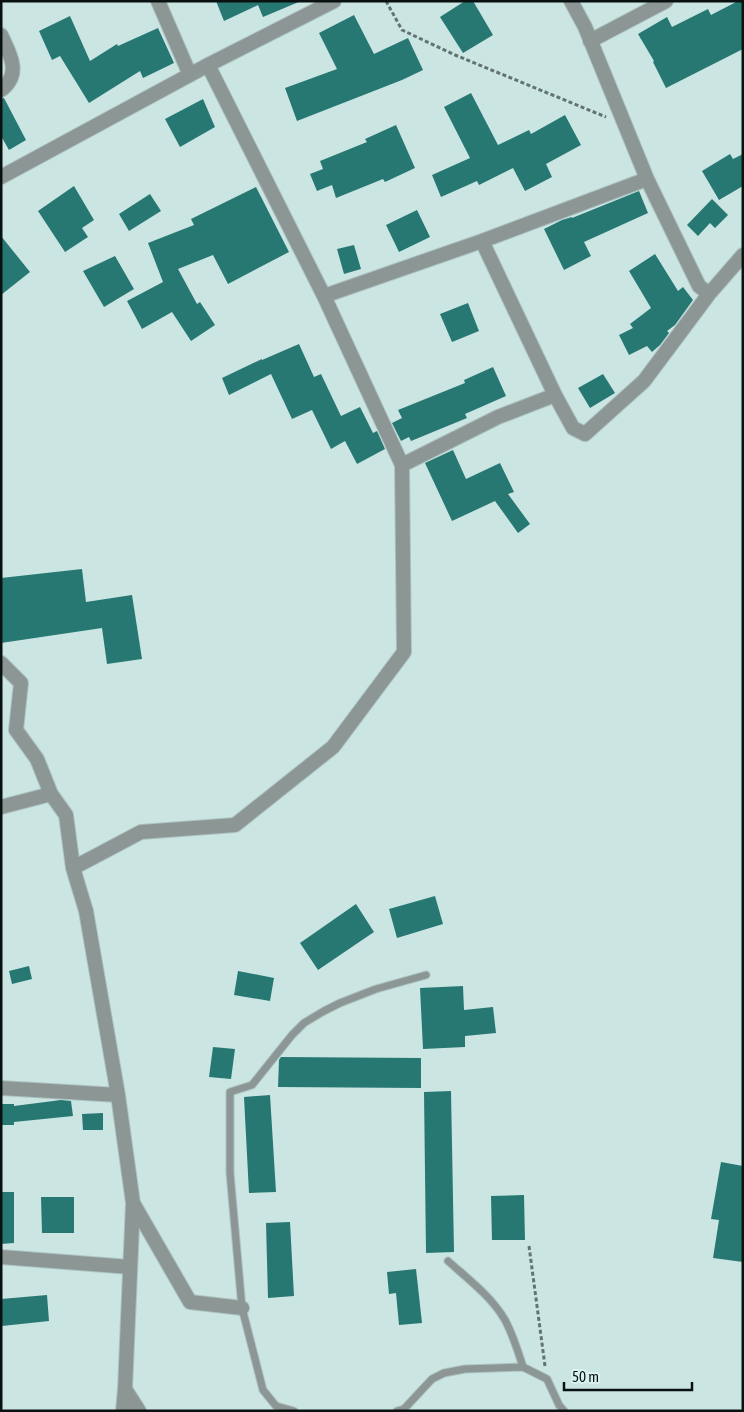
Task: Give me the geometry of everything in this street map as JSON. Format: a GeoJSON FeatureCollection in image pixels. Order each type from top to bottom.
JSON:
{"type":"FeatureCollection","features":[{"type":"Feature","properties":{"kind":"street"},"geometry":{"type":"LineString","coordinates":[[158,1],[190,75]]}},
{"type":"Feature","properties":{"kind":"street"},"geometry":{"type":"LineString","coordinates":[[1,177],[208,65],[334,1]]}},
{"type":"Feature","properties":{"kind":"street"},"geometry":{"type":"LineString","coordinates":[[571,1],[585,27],[647,179],[699,286],[709,294]]}},
{"type":"Feature","properties":{"kind":"street"},"geometry":{"type":"LineString","coordinates":[[590,41],[666,1]]}},
{"type":"Feature","properties":{"kind":"street"},"geometry":{"type":"LineString","coordinates":[[1,35],[10,55],[14,71],[10,82],[1,90]]}},
{"type":"Feature","properties":{"kind":"street"},"geometry":{"type":"LineString","coordinates":[[73,868],[141,832],[235,825],[333,747],[404,652],[402,465],[324,296],[208,65]]}},
{"type":"Feature","properties":{"kind":"street"},"geometry":{"type":"LineString","coordinates":[[324,296],[482,242],[647,179]]}},
{"type":"Feature","properties":{"kind":"street"},"geometry":{"type":"LineString","coordinates":[[482,242],[555,395],[573,428],[585,434],[644,381],[709,294],[743,255]]}},
{"type":"Feature","properties":{"kind":"street"},"geometry":{"type":"LineString","coordinates":[[402,465],[498,417],[555,395]]}},
{"type":"Feature","properties":{"kind":"street"},"geometry":{"type":"LineString","coordinates":[[1,663],[21,683],[16,730],[37,759],[51,794],[66,815],[73,868],[86,911],[118,1095],[133,1203],[123,1411]]}},
{"type":"Feature","properties":{"kind":"street"},"geometry":{"type":"LineString","coordinates":[[1,807],[51,794]]}},
{"type":"Feature","properties":{"kind":"street"},"geometry":{"type":"LineString","coordinates":[[1,1088],[118,1095]]}},
{"type":"Feature","properties":{"kind":"street"},"geometry":{"type":"LineString","coordinates":[[133,1203],[190,1302],[242,1308]]}},
{"type":"Feature","properties":{"kind":"street"},"geometry":{"type":"LineString","coordinates":[[1,1257],[130,1268]]}},
{"type":"Feature","properties":{"kind":"street"},"geometry":{"type":"LineString","coordinates":[[125,1389],[139,1411]]}},
{"type":"Feature","properties":{"kind":"lane"},"geometry":{"type":"LineString","coordinates":[[294,1411],[276,1406],[263,1390],[242,1308],[230,1173],[230,1092],[252,1085],[292,1035],[304,1023],[317,1015],[340,1003],[376,989],[426,975]]}},
{"type":"Feature","properties":{"kind":"lane"},"geometry":{"type":"LineString","coordinates":[[448,1261],[492,1302],[498,1310],[510,1331],[523,1367]]}},
{"type":"Feature","properties":{"kind":"lane"},"geometry":{"type":"LineString","coordinates":[[397,1411],[404,1409],[432,1379],[444,1373],[465,1369],[523,1367],[547,1379],[559,1405],[564,1411]]}},
{"type":"Feature","properties":{"kind":"path"},"geometry":{"type":"LineString","coordinates":[[386,1],[402,30],[455,55],[625,125]]}},
{"type":"Feature","properties":{"kind":"path"},"geometry":{"type":"LineString","coordinates":[[528,1246],[547,1379]]}},
{"type":"Feature","properties":{"kind":"building"},"geometry":{"type":"Polygon","coordinates":[[[216,1],[301,1],[263,17],[258,5],[224,21],[216,1]]]}},
{"type":"Feature","properties":{"kind":"building"},"geometry":{"type":"Polygon","coordinates":[[[465,1],[473,1],[493,35],[463,53],[440,17],[465,1]]]}},
{"type":"Feature","properties":{"kind":"building"},"geometry":{"type":"Polygon","coordinates":[[[738,1],[743,1],[743,49],[666,88],[654,61],[638,34],[667,17],[672,27],[708,9],[711,15],[738,1]]]}},
{"type":"Feature","properties":{"kind":"building"},"geometry":{"type":"Polygon","coordinates":[[[354,15],[374,54],[408,38],[423,70],[297,121],[285,88],[337,69],[319,33],[354,15]]]}},
{"type":"Feature","properties":{"kind":"building"},"geometry":{"type":"Polygon","coordinates":[[[70,16],[90,61],[117,44],[118,46],[158,28],[174,63],[143,78],[140,71],[89,103],[60,56],[52,60],[39,31],[70,16]]]}},
{"type":"Feature","properties":{"kind":"building"},"geometry":{"type":"Polygon","coordinates":[[[471,93],[498,145],[529,130],[531,134],[565,115],[581,145],[546,164],[552,177],[525,191],[513,168],[479,185],[477,181],[441,197],[432,175],[470,158],[444,107],[471,93]]]}},
{"type":"Feature","properties":{"kind":"building"},"geometry":{"type":"Polygon","coordinates":[[[4,98],[26,140],[9,150],[1,136],[1,99],[4,98]]]}},
{"type":"Feature","properties":{"kind":"building"},"geometry":{"type":"Polygon","coordinates":[[[203,99],[215,127],[180,147],[165,119],[203,99]]]}},
{"type":"Feature","properties":{"kind":"building"},"geometry":{"type":"Polygon","coordinates":[[[396,125],[415,168],[385,182],[383,179],[336,198],[332,185],[317,191],[310,174],[323,169],[320,161],[367,142],[365,139],[396,125]]]}},
{"type":"Feature","properties":{"kind":"building"},"geometry":{"type":"Polygon","coordinates":[[[730,154],[733,159],[743,154],[743,186],[719,200],[702,171],[730,154]]]}},
{"type":"Feature","properties":{"kind":"building"},"geometry":{"type":"Polygon","coordinates":[[[74,186],[94,220],[82,228],[88,237],[65,252],[38,211],[74,186]]]}},
{"type":"Feature","properties":{"kind":"building"},"geometry":{"type":"Polygon","coordinates":[[[256,187],[289,252],[228,284],[213,255],[178,269],[197,304],[200,302],[215,325],[191,341],[172,312],[142,329],[127,301],[163,282],[148,243],[194,225],[191,219],[256,187]]]}},
{"type":"Feature","properties":{"kind":"building"},"geometry":{"type":"Polygon","coordinates":[[[639,191],[648,213],[584,242],[591,256],[564,270],[544,229],[562,220],[572,218],[639,191]]]}},
{"type":"Feature","properties":{"kind":"building"},"geometry":{"type":"Polygon","coordinates":[[[150,194],[161,211],[129,231],[119,214],[150,194]]]}},
{"type":"Feature","properties":{"kind":"building"},"geometry":{"type":"Polygon","coordinates":[[[712,199],[728,215],[715,228],[710,223],[698,236],[687,225],[712,199]]]}},
{"type":"Feature","properties":{"kind":"building"},"geometry":{"type":"Polygon","coordinates":[[[417,210],[430,237],[399,252],[386,225],[417,210]]]}},
{"type":"Feature","properties":{"kind":"building"},"geometry":{"type":"Polygon","coordinates":[[[1,236],[30,272],[1,295],[1,236]]]}},
{"type":"Feature","properties":{"kind":"building"},"geometry":{"type":"Polygon","coordinates":[[[354,245],[361,269],[344,274],[337,249],[354,245]]]}},
{"type":"Feature","properties":{"kind":"building"},"geometry":{"type":"Polygon","coordinates":[[[655,254],[678,291],[683,287],[693,300],[675,325],[667,331],[669,333],[660,345],[652,352],[647,346],[629,355],[619,335],[633,328],[630,324],[651,308],[629,271],[655,254]]]}},
{"type":"Feature","properties":{"kind":"building"},"geometry":{"type":"Polygon","coordinates":[[[115,256],[134,289],[104,307],[83,271],[115,256]]]}},
{"type":"Feature","properties":{"kind":"building"},"geometry":{"type":"Polygon","coordinates":[[[468,303],[479,331],[452,342],[440,314],[468,303]]]}},
{"type":"Feature","properties":{"kind":"building"},"geometry":{"type":"Polygon","coordinates":[[[299,344],[314,377],[321,374],[341,416],[360,407],[373,433],[377,431],[385,449],[357,464],[345,441],[331,449],[312,410],[292,419],[271,374],[229,395],[222,378],[299,344]]]}},
{"type":"Feature","properties":{"kind":"building"},"geometry":{"type":"Polygon","coordinates":[[[493,367],[506,396],[465,414],[467,418],[411,441],[409,437],[401,441],[392,423],[402,418],[398,410],[465,383],[464,380],[493,367]]]}},
{"type":"Feature","properties":{"kind":"building"},"geometry":{"type":"Polygon","coordinates":[[[603,374],[615,393],[590,408],[578,388],[603,374]]]}},
{"type":"Feature","properties":{"kind":"building"},"geometry":{"type":"Polygon","coordinates":[[[453,450],[466,479],[500,463],[514,492],[508,494],[530,524],[518,533],[495,501],[452,521],[425,463],[453,450]]]}},
{"type":"Feature","properties":{"kind":"building"},"geometry":{"type":"Polygon","coordinates":[[[82,569],[86,602],[132,595],[142,659],[107,664],[102,628],[1,643],[1,578],[82,569]]]}},
{"type":"Feature","properties":{"kind":"building"},"geometry":{"type":"Polygon","coordinates":[[[435,896],[443,924],[397,938],[389,909],[435,896]]]}},
{"type":"Feature","properties":{"kind":"building"},"geometry":{"type":"Polygon","coordinates":[[[356,904],[374,932],[318,970],[300,943],[356,904]]]}},
{"type":"Feature","properties":{"kind":"building"},"geometry":{"type":"Polygon","coordinates":[[[29,966],[32,979],[12,984],[9,971],[29,966]]]}},
{"type":"Feature","properties":{"kind":"building"},"geometry":{"type":"Polygon","coordinates":[[[238,971],[274,978],[270,1001],[234,995],[238,971]]]}},
{"type":"Feature","properties":{"kind":"building"},"geometry":{"type":"Polygon","coordinates":[[[463,986],[464,1010],[493,1007],[496,1033],[465,1036],[465,1047],[423,1049],[420,988],[463,986]]]}},
{"type":"Feature","properties":{"kind":"building"},"geometry":{"type":"Polygon","coordinates":[[[213,1047],[235,1049],[231,1079],[209,1077],[213,1047]]]}},
{"type":"Feature","properties":{"kind":"building"},"geometry":{"type":"Polygon","coordinates":[[[281,1057],[421,1058],[421,1088],[278,1087],[279,1060],[281,1057]]]}},
{"type":"Feature","properties":{"kind":"building"},"geometry":{"type":"Polygon","coordinates":[[[451,1091],[454,1252],[426,1253],[424,1092],[451,1091]]]}},
{"type":"Feature","properties":{"kind":"building"},"geometry":{"type":"Polygon","coordinates":[[[270,1095],[276,1192],[249,1193],[244,1097],[270,1095]]]}},
{"type":"Feature","properties":{"kind":"building"},"geometry":{"type":"Polygon","coordinates":[[[61,1100],[71,1101],[73,1116],[14,1122],[14,1125],[1,1125],[1,1104],[14,1104],[14,1106],[61,1100]]]}},
{"type":"Feature","properties":{"kind":"building"},"geometry":{"type":"Polygon","coordinates":[[[103,1113],[103,1130],[83,1130],[82,1114],[103,1113]]]}},
{"type":"Feature","properties":{"kind":"building"},"geometry":{"type":"Polygon","coordinates":[[[721,1162],[743,1166],[743,1262],[713,1258],[719,1220],[711,1219],[721,1162]]]}},
{"type":"Feature","properties":{"kind":"building"},"geometry":{"type":"Polygon","coordinates":[[[1,1192],[14,1192],[14,1243],[1,1244],[1,1192]]]}},
{"type":"Feature","properties":{"kind":"building"},"geometry":{"type":"Polygon","coordinates":[[[524,1195],[525,1240],[492,1240],[491,1196],[524,1195]]]}},
{"type":"Feature","properties":{"kind":"building"},"geometry":{"type":"Polygon","coordinates":[[[41,1197],[74,1197],[74,1233],[42,1233],[41,1197]]]}},
{"type":"Feature","properties":{"kind":"building"},"geometry":{"type":"Polygon","coordinates":[[[290,1222],[294,1296],[268,1298],[266,1223],[290,1222]]]}},
{"type":"Feature","properties":{"kind":"building"},"geometry":{"type":"Polygon","coordinates":[[[416,1269],[422,1323],[399,1325],[396,1293],[389,1294],[387,1272],[416,1269]]]}},
{"type":"Feature","properties":{"kind":"building"},"geometry":{"type":"Polygon","coordinates":[[[47,1295],[49,1321],[2,1326],[1,1299],[47,1295]]]}}]}
